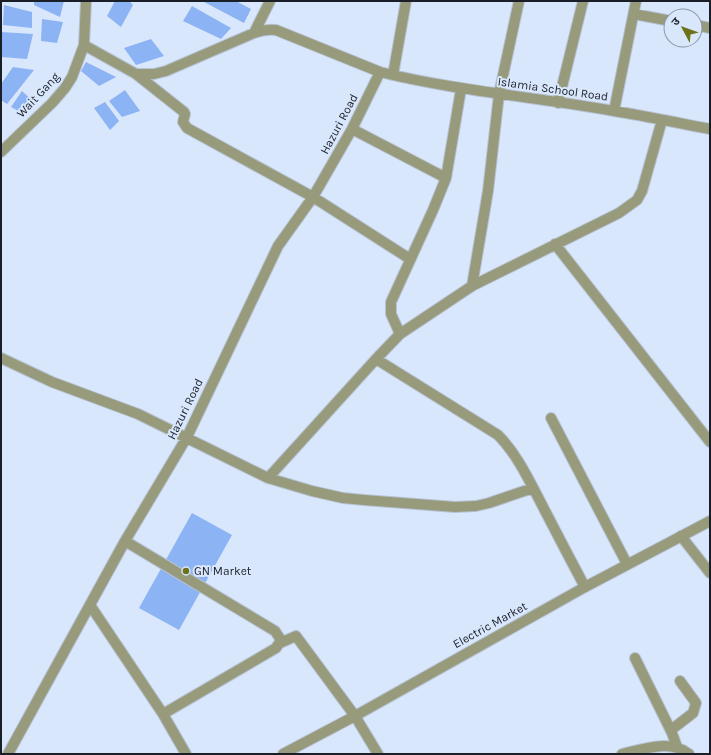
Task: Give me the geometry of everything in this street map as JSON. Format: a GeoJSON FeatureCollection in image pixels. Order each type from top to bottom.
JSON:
{"type":"FeatureCollection","features":[{"type":"Feature","properties":{"kind":"street","name":"Wait Gang"},"geometry":{"type":"LineString","coordinates":[[1,152],[65,88],[72,78],[84,46],[86,1]]}},
{"type":"Feature","properties":{"kind":"street"},"geometry":{"type":"LineString","coordinates":[[254,33],[270,1]]}},
{"type":"Feature","properties":{"kind":"street"},"geometry":{"type":"LineString","coordinates":[[393,75],[406,1]]}},
{"type":"Feature","properties":{"kind":"street"},"geometry":{"type":"LineString","coordinates":[[472,286],[488,191],[499,94],[519,1]]}},
{"type":"Feature","properties":{"kind":"street"},"geometry":{"type":"LineString","coordinates":[[558,103],[583,1]]}},
{"type":"Feature","properties":{"kind":"street"},"geometry":{"type":"LineString","coordinates":[[614,111],[636,1]]}},
{"type":"Feature","properties":{"kind":"street"},"geometry":{"type":"LineString","coordinates":[[634,14],[663,19]]}},
{"type":"Feature","properties":{"kind":"street","name":"Islamia School Road"},"geometry":{"type":"LineString","coordinates":[[136,74],[154,74],[166,71],[262,30],[276,30],[380,72],[393,75],[460,89],[614,111],[710,129]]}},
{"type":"Feature","properties":{"kind":"street"},"geometry":{"type":"LineString","coordinates":[[84,46],[136,74],[180,108],[185,114],[183,122],[187,128],[313,197],[410,259]]}},
{"type":"Feature","properties":{"kind":"street","name":"Hazuri Road"},"geometry":{"type":"LineString","coordinates":[[8,754],[125,541],[187,437],[278,246],[313,197],[352,129],[380,72]]}},
{"type":"Feature","properties":{"kind":"street"},"geometry":{"type":"LineString","coordinates":[[400,334],[390,314],[391,302],[446,178],[460,89]]}},
{"type":"Feature","properties":{"kind":"street"},"geometry":{"type":"LineString","coordinates":[[268,478],[400,334],[472,286],[619,213],[637,200],[642,191],[662,120]]}},
{"type":"Feature","properties":{"kind":"street"},"geometry":{"type":"LineString","coordinates":[[352,129],[446,178]]}},
{"type":"Feature","properties":{"kind":"street"},"geometry":{"type":"LineString","coordinates":[[555,244],[710,442]]}},
{"type":"Feature","properties":{"kind":"street"},"geometry":{"type":"LineString","coordinates":[[1,358],[52,382],[138,414],[268,478],[312,491],[342,498],[455,507],[489,504],[533,488]]}},
{"type":"Feature","properties":{"kind":"street"},"geometry":{"type":"LineString","coordinates":[[376,359],[498,435],[512,451],[585,587]]}},
{"type":"Feature","properties":{"kind":"street"},"geometry":{"type":"LineString","coordinates":[[551,418],[627,564]]}},
{"type":"Feature","properties":{"kind":"street","name":"Electric Market"},"geometry":{"type":"LineString","coordinates":[[283,754],[627,564],[710,521]]}},
{"type":"Feature","properties":{"kind":"street"},"geometry":{"type":"LineString","coordinates":[[681,536],[710,573]]}},
{"type":"Feature","properties":{"kind":"street"},"geometry":{"type":"LineString","coordinates":[[125,541],[275,631],[281,640],[280,643]]}},
{"type":"Feature","properties":{"kind":"street"},"geometry":{"type":"LineString","coordinates":[[90,605],[163,714],[186,754]]}},
{"type":"Feature","properties":{"kind":"street"},"geometry":{"type":"LineString","coordinates":[[163,714],[276,648],[280,643],[296,636],[354,716],[378,754]]}},
{"type":"Feature","properties":{"kind":"street"},"geometry":{"type":"LineString","coordinates":[[635,658],[671,730],[677,747]]}},
{"type":"Feature","properties":{"kind":"street"},"geometry":{"type":"LineString","coordinates":[[671,730],[693,712],[696,702],[680,681]]}},
{"type":"Feature","properties":{"kind":"street"},"geometry":{"type":"LineString","coordinates":[[622,754],[653,747],[671,746],[677,747],[689,754]]}},
{"type":"Feature","properties":{"kind":"building"},"geometry":{"type":"Polygon","coordinates":[[[34,1],[64,1],[60,17],[34,5],[34,1]]]}},
{"type":"Feature","properties":{"kind":"building"},"geometry":{"type":"Polygon","coordinates":[[[115,1],[129,1],[133,5],[121,27],[107,16],[115,1]]]}},
{"type":"Feature","properties":{"kind":"building"},"geometry":{"type":"Polygon","coordinates":[[[204,1],[236,1],[251,9],[244,23],[204,1]]]}},
{"type":"Feature","properties":{"kind":"building"},"geometry":{"type":"Polygon","coordinates":[[[4,5],[32,12],[32,28],[3,25],[4,5]]]}},
{"type":"Feature","properties":{"kind":"building"},"geometry":{"type":"Polygon","coordinates":[[[192,6],[231,28],[221,39],[183,21],[192,6]]]}},
{"type":"Feature","properties":{"kind":"building"},"geometry":{"type":"Polygon","coordinates":[[[42,19],[63,22],[57,43],[41,41],[42,19]]]}},
{"type":"Feature","properties":{"kind":"building"},"geometry":{"type":"Polygon","coordinates":[[[1,32],[33,34],[27,59],[1,57],[1,32]]]}},
{"type":"Feature","properties":{"kind":"building"},"geometry":{"type":"Polygon","coordinates":[[[151,39],[164,56],[136,65],[124,48],[151,39]]]}},
{"type":"Feature","properties":{"kind":"building"},"geometry":{"type":"Polygon","coordinates":[[[86,62],[116,77],[99,86],[81,71],[86,62]]]}},
{"type":"Feature","properties":{"kind":"building"},"geometry":{"type":"Polygon","coordinates":[[[13,67],[34,70],[7,104],[1,100],[1,84],[13,67]]]}},
{"type":"Feature","properties":{"kind":"building"},"geometry":{"type":"Polygon","coordinates":[[[125,90],[140,111],[122,117],[109,101],[125,90]]]}},
{"type":"Feature","properties":{"kind":"building"},"geometry":{"type":"Polygon","coordinates":[[[22,91],[35,103],[24,114],[11,107],[22,91]]]}},
{"type":"Feature","properties":{"kind":"building"},"geometry":{"type":"Polygon","coordinates":[[[105,102],[119,121],[110,130],[94,108],[105,102]]]}},
{"type":"Feature","properties":{"kind":"building","name":"GN Market"},"geometry":{"type":"Polygon","coordinates":[[[192,513],[232,535],[179,630],[139,608],[192,513]]]}},
{"type":"Feature","properties":{"kind":"place","name":"GN Market"},"geometry":{"type":"Point","coordinates":[186,571]}}]}
